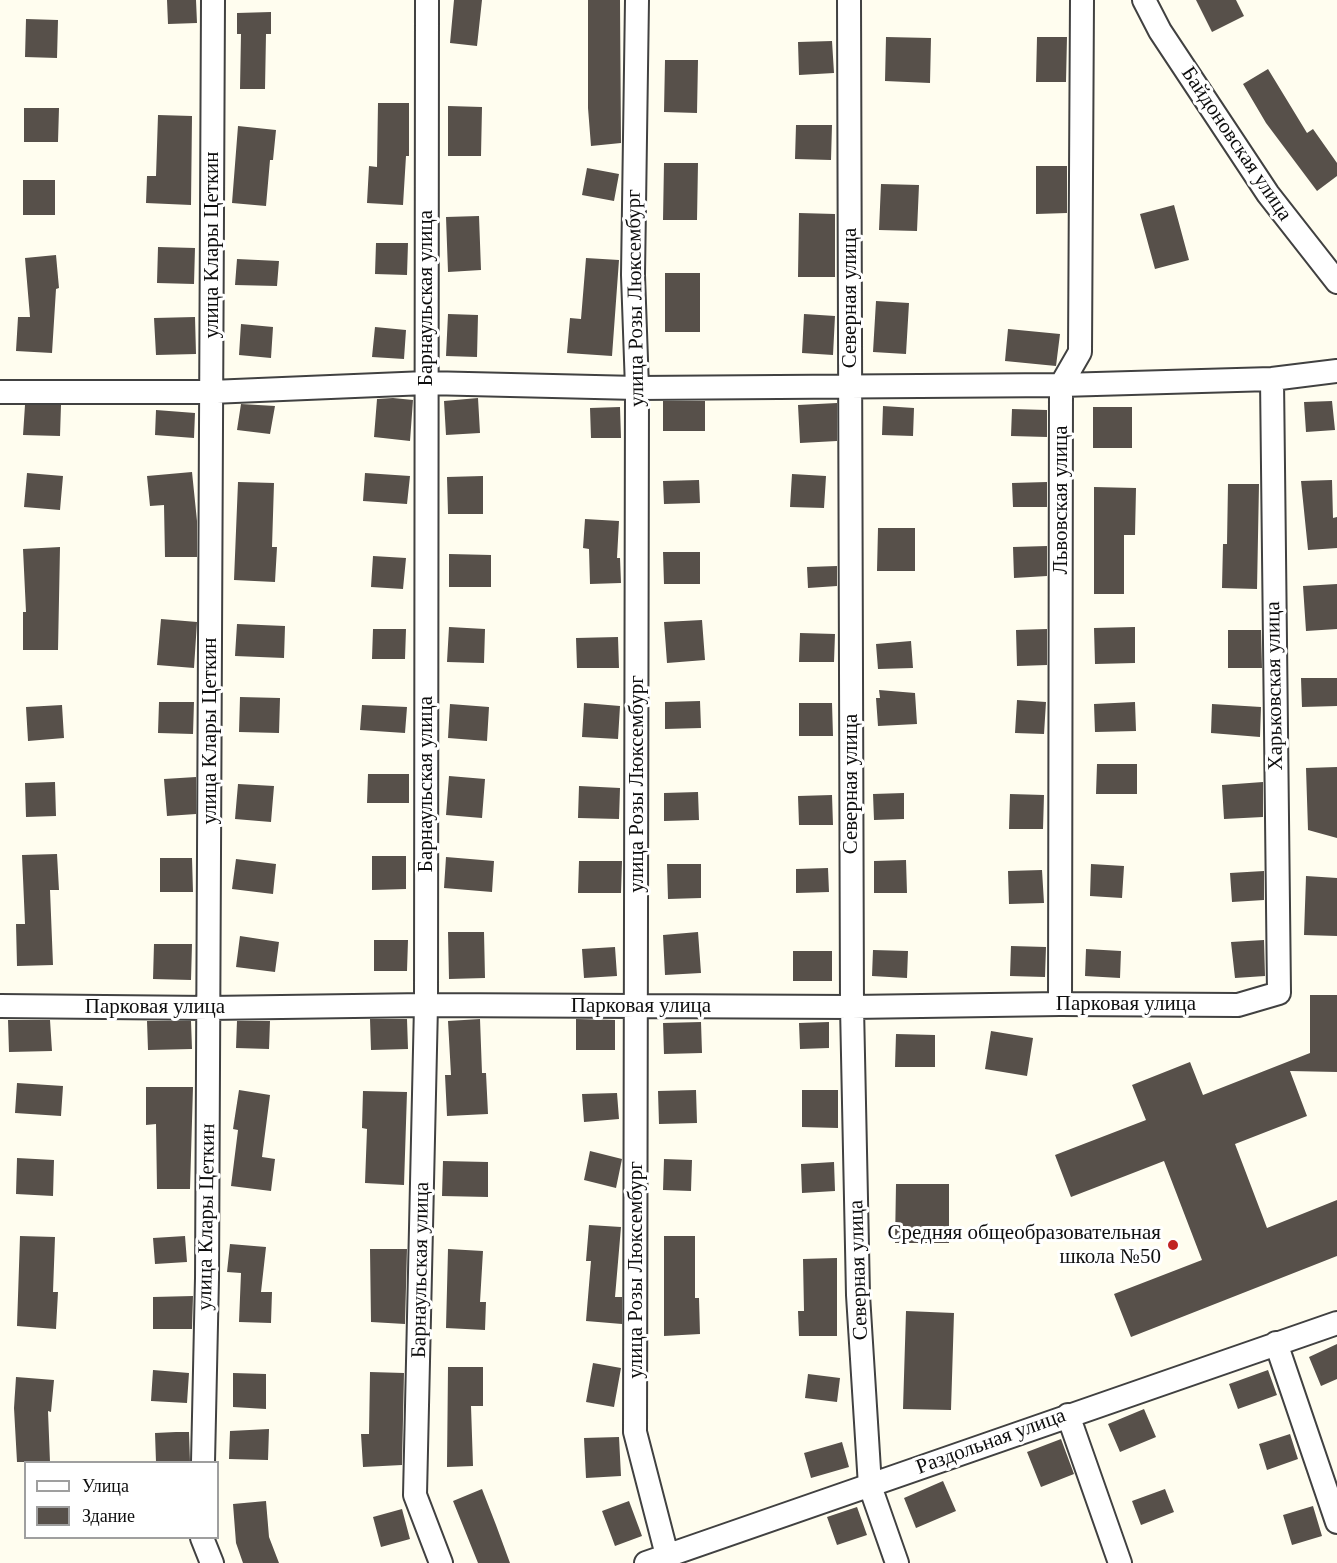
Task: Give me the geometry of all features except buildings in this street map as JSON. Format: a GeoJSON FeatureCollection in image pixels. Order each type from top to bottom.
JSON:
{"type":"FeatureCollection","features":[{"type":"Feature","properties":{"kind":"street","name":"улица Клары Цеткин"},"geometry":{"type":"LineString","coordinates":[[203,1461],[209,1008],[213,0]]}},
{"type":"Feature","properties":{"kind":"street","name":"Барнаульская улица"},"geometry":{"type":"LineString","coordinates":[[427,0],[426,1005],[415,1495],[441,1563]]}},
{"type":"Feature","properties":{"kind":"street","name":"улица Розы Люксембург"},"geometry":{"type":"LineString","coordinates":[[637,0],[633,275],[637,388],[635,1432],[660,1561]]}},
{"type":"Feature","properties":{"kind":"street","name":"Северная улица"},"geometry":{"type":"LineString","coordinates":[[849,0],[852,1008],[858,1295],[870,1486],[897,1563]]}},
{"type":"Feature","properties":{"kind":"street","name":"Львовская улица"},"geometry":{"type":"LineString","coordinates":[[1060,1004],[1061,385],[1080,352],[1082,0]]}},
{"type":"Feature","properties":{"kind":"street","name":"Байдоновская улица"},"geometry":{"type":"LineString","coordinates":[[1144,0],[1160,32],[1268,194],[1337,282]]}},
{"type":"Feature","properties":{"kind":"street"},"geometry":{"type":"LineString","coordinates":[[0,392],[211,392],[426,382],[637,388],[1061,385],[1272,380],[1337,371]]}},
{"type":"Feature","properties":{"kind":"street","name":"Харьковская улица"},"geometry":{"type":"LineString","coordinates":[[1272,380],[1279,993]]}},
{"type":"Feature","properties":{"kind":"street","name":"Парковая улица"},"geometry":{"type":"LineString","coordinates":[[0,1006],[209,1008],[637,1005],[852,1008],[1060,1004],[1238,1005],[1279,993]]}},
{"type":"Feature","properties":{"kind":"street","name":"Раздольная улица"},"geometry":{"type":"LineString","coordinates":[[660,1561],[1068,1415],[1337,1323]]}},
{"type":"Feature","properties":{"kind":"street"},"geometry":{"type":"LineString","coordinates":[[1276,1343],[1337,1522]]}},
{"type":"Feature","properties":{"kind":"street"},"geometry":{"type":"LineString","coordinates":[[1068,1415],[1120,1563]]}},
{"type":"Feature","properties":{"kind":"street"},"geometry":{"type":"LineString","coordinates":[[202,1539],[212,1563]]}},
{"type":"Feature","properties":{"kind":"place","name":"Средняя общеобразовательная школа №50"},"geometry":{"type":"Point","coordinates":[1173,1245]}}]}
